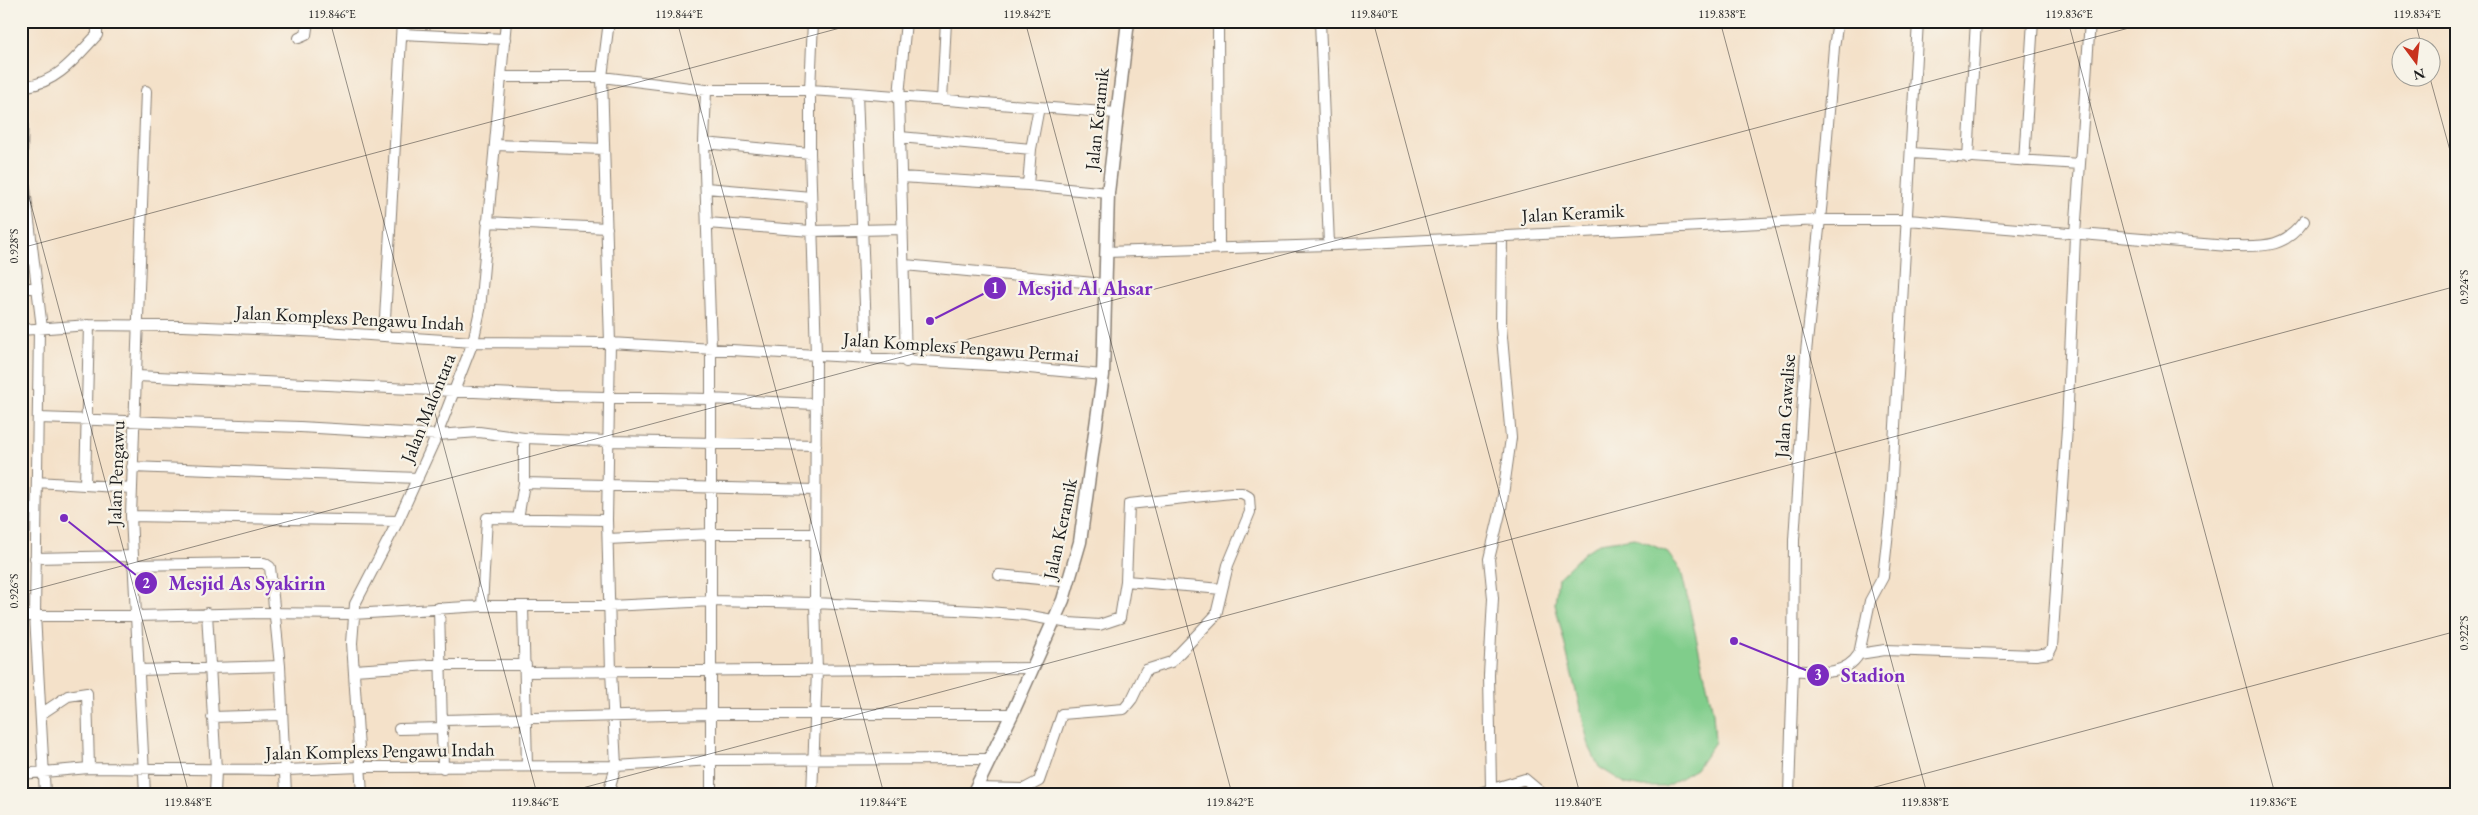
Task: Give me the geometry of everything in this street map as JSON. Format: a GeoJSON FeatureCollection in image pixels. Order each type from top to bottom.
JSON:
{"type":"FeatureCollection","features":[{"type":"Feature","properties":{"kind":"street"},"geometry":{"type":"LineString","coordinates":[[45,794],[35,615],[41,328],[22,164],[23,90],[27,86],[41,84],[58,75],[97,35],[97,21]]}},
{"type":"Feature","properties":{"kind":"street"},"geometry":{"type":"LineString","coordinates":[[299,38],[306,35],[308,21]]}},
{"type":"Feature","properties":{"kind":"street"},"geometry":{"type":"LineString","coordinates":[[384,336],[402,21]]}},
{"type":"Feature","properties":{"kind":"street","name":"Jalan Malontara"},"geometry":{"type":"LineString","coordinates":[[362,794],[354,670],[353,614],[358,593],[398,521],[418,478],[473,342],[480,310],[506,21]]}},
{"type":"Feature","properties":{"kind":"street"},"geometry":{"type":"LineString","coordinates":[[608,794],[616,766],[615,717],[610,671],[607,486],[610,343],[602,77],[609,21]]}},
{"type":"Feature","properties":{"kind":"street"},"geometry":{"type":"LineString","coordinates":[[813,21],[810,153],[816,355]]}},
{"type":"Feature","properties":{"kind":"street"},"geometry":{"type":"LineString","coordinates":[[906,21],[900,96],[906,362]]}},
{"type":"Feature","properties":{"kind":"street"},"geometry":{"type":"LineString","coordinates":[[942,100],[946,21]]}},
{"type":"Feature","properties":{"kind":"street","name":"Jalan Keramik"},"geometry":{"type":"LineString","coordinates":[[974,791],[988,759],[1012,714],[1054,620],[1069,582],[1084,519],[1103,375],[1104,284],[1108,194],[1128,21]]}},
{"type":"Feature","properties":{"kind":"street"},"geometry":{"type":"LineString","coordinates":[[1218,21],[1219,249]]}},
{"type":"Feature","properties":{"kind":"street"},"geometry":{"type":"LineString","coordinates":[[1320,21],[1330,245]]}},
{"type":"Feature","properties":{"kind":"street","name":"Jalan Gawalise"},"geometry":{"type":"LineString","coordinates":[[1789,794],[1793,670],[1794,540],[1806,352],[1818,220],[1822,200],[1829,93],[1838,21]]}},
{"type":"Feature","properties":{"kind":"street"},"geometry":{"type":"LineString","coordinates":[[1793,670],[1834,672],[1850,664],[1859,654],[1870,601],[1883,577],[1885,568],[1908,220],[1918,21]]}},
{"type":"Feature","properties":{"kind":"street"},"geometry":{"type":"LineString","coordinates":[[1968,158],[1976,21]]}},
{"type":"Feature","properties":{"kind":"street"},"geometry":{"type":"LineString","coordinates":[[2024,161],[2033,21]]}},
{"type":"Feature","properties":{"kind":"street"},"geometry":{"type":"LineString","coordinates":[[1859,654],[1885,650],[2036,655],[2051,651],[2054,637],[2054,604],[2067,428],[2075,235],[2090,21]]}},
{"type":"Feature","properties":{"kind":"street"},"geometry":{"type":"LineString","coordinates":[[402,34],[505,39]]}},
{"type":"Feature","properties":{"kind":"street"},"geometry":{"type":"LineString","coordinates":[[502,78],[602,77],[706,90],[857,92],[1116,113]]}},
{"type":"Feature","properties":{"kind":"street"},"geometry":{"type":"LineString","coordinates":[[706,90],[704,142],[711,348],[711,794]]}},
{"type":"Feature","properties":{"kind":"street","name":"Jalan Pengawu"},"geometry":{"type":"LineString","coordinates":[[145,794],[131,516],[146,91]]}},
{"type":"Feature","properties":{"kind":"street"},"geometry":{"type":"LineString","coordinates":[[857,92],[864,230],[867,358]]}},
{"type":"Feature","properties":{"kind":"street"},"geometry":{"type":"LineString","coordinates":[[1028,185],[1031,149],[1039,107]]}},
{"type":"Feature","properties":{"kind":"street"},"geometry":{"type":"LineString","coordinates":[[900,137],[1031,149]]}},
{"type":"Feature","properties":{"kind":"street"},"geometry":{"type":"LineString","coordinates":[[704,142],[810,153]]}},
{"type":"Feature","properties":{"kind":"street"},"geometry":{"type":"LineString","coordinates":[[495,145],[604,149]]}},
{"type":"Feature","properties":{"kind":"street"},"geometry":{"type":"LineString","coordinates":[[1912,153],[2080,164]]}},
{"type":"Feature","properties":{"kind":"street"},"geometry":{"type":"LineString","coordinates":[[901,177],[1028,185],[1108,194]]}},
{"type":"Feature","properties":{"kind":"street"},"geometry":{"type":"LineString","coordinates":[[706,188],[811,197]]}},
{"type":"Feature","properties":{"kind":"street","name":"Jalan Keramik"},"geometry":{"type":"LineString","coordinates":[[1106,252],[1330,245],[1818,220],[1908,220],[2075,235],[2228,246],[2266,246],[2289,239],[2304,221]]}},
{"type":"Feature","properties":{"kind":"street"},"geometry":{"type":"LineString","coordinates":[[487,222],[607,228]]}},
{"type":"Feature","properties":{"kind":"street"},"geometry":{"type":"LineString","coordinates":[[707,223],[811,232],[903,229]]}},
{"type":"Feature","properties":{"kind":"street"},"geometry":{"type":"LineString","coordinates":[[1491,788],[1488,674],[1493,598],[1489,559],[1501,509],[1511,438],[1501,326],[1502,236]]}},
{"type":"Feature","properties":{"kind":"street"},"geometry":{"type":"LineString","coordinates":[[905,266],[1104,284]]}},
{"type":"Feature","properties":{"kind":"street"},"geometry":{"type":"LineString","coordinates":[[21,290],[37,286]]}},
{"type":"Feature","properties":{"kind":"street"},"geometry":{"type":"LineString","coordinates":[[85,485],[89,325]]}},
{"type":"Feature","properties":{"kind":"street","name":"Jalan Komplexs Pengawu Indah"},"geometry":{"type":"LineString","coordinates":[[21,330],[89,325],[182,326],[473,342],[610,343]]}},
{"type":"Feature","properties":{"kind":"street","name":"Jalan Komplexs Pengawu Permai"},"geometry":{"type":"LineString","coordinates":[[610,343],[906,362],[1008,366],[1103,375]]}},
{"type":"Feature","properties":{"kind":"street","name":"Jalan Komplexs Pengawu Permai"},"geometry":{"type":"LineString","coordinates":[[812,794],[816,715],[814,603],[816,355]]}},
{"type":"Feature","properties":{"kind":"street"},"geometry":{"type":"LineString","coordinates":[[137,376],[454,389],[556,396],[710,399],[815,404]]}},
{"type":"Feature","properties":{"kind":"street"},"geometry":{"type":"LineString","coordinates":[[39,418],[300,426],[437,434],[479,432],[524,438],[608,441],[816,445]]}},
{"type":"Feature","properties":{"kind":"street"},"geometry":{"type":"LineString","coordinates":[[518,518],[524,483],[524,438]]}},
{"type":"Feature","properties":{"kind":"street"},"geometry":{"type":"LineString","coordinates":[[132,467],[418,478]]}},
{"type":"Feature","properties":{"kind":"street"},"geometry":{"type":"LineString","coordinates":[[37,482],[132,488]]}},
{"type":"Feature","properties":{"kind":"street"},"geometry":{"type":"LineString","coordinates":[[524,483],[816,490]]}},
{"type":"Feature","properties":{"kind":"street"},"geometry":{"type":"LineString","coordinates":[[21,616],[136,616],[207,613],[353,614],[482,606],[610,606],[712,602],[814,603],[978,611],[1099,625],[1120,618],[1126,581],[1129,504],[1242,492],[1251,501],[1250,512],[1228,565],[1218,608],[1212,621],[1171,662],[1146,670],[1128,706],[1120,710],[1062,714],[1039,781],[1024,789],[974,791]]}},
{"type":"Feature","properties":{"kind":"street"},"geometry":{"type":"LineString","coordinates":[[131,516],[398,521]]}},
{"type":"Feature","properties":{"kind":"street"},"geometry":{"type":"LineString","coordinates":[[482,606],[487,518],[607,520]]}},
{"type":"Feature","properties":{"kind":"street"},"geometry":{"type":"LineString","coordinates":[[608,539],[711,534],[815,534]]}},
{"type":"Feature","properties":{"kind":"street"},"geometry":{"type":"LineString","coordinates":[[35,558],[268,564],[280,666],[286,794]]}},
{"type":"Feature","properties":{"kind":"street"},"geometry":{"type":"LineString","coordinates":[[999,575],[1069,582]]}},
{"type":"Feature","properties":{"kind":"street"},"geometry":{"type":"LineString","coordinates":[[1126,581],[1222,589]]}},
{"type":"Feature","properties":{"kind":"street"},"geometry":{"type":"LineString","coordinates":[[523,606],[527,766]]}},
{"type":"Feature","properties":{"kind":"street"},"geometry":{"type":"LineString","coordinates":[[439,608],[443,768]]}},
{"type":"Feature","properties":{"kind":"street"},"geometry":{"type":"LineString","coordinates":[[207,613],[216,770],[215,794]]}},
{"type":"Feature","properties":{"kind":"street"},"geometry":{"type":"LineString","coordinates":[[354,670],[441,665],[610,671],[1032,668]]}},
{"type":"Feature","properties":{"kind":"street"},"geometry":{"type":"LineString","coordinates":[[140,670],[280,666]]}},
{"type":"Feature","properties":{"kind":"street"},"geometry":{"type":"LineString","coordinates":[[42,714],[68,696],[87,693],[89,768]]}},
{"type":"Feature","properties":{"kind":"street"},"geometry":{"type":"LineString","coordinates":[[400,729],[443,724],[527,719],[712,714],[1012,714]]}},
{"type":"Feature","properties":{"kind":"street"},"geometry":{"type":"LineString","coordinates":[[212,717],[282,715]]}},
{"type":"Feature","properties":{"kind":"street"},"geometry":{"type":"LineString","coordinates":[[616,766],[712,760],[988,759]]}},
{"type":"Feature","properties":{"kind":"street","name":"Jalan Komplexs Pengawu Indah"},"geometry":{"type":"LineString","coordinates":[[144,769],[286,770],[360,767],[616,766]]}},
{"type":"Feature","properties":{"kind":"street"},"geometry":{"type":"LineString","coordinates":[[21,774],[89,768],[144,769]]}},
{"type":"Feature","properties":{"kind":"street"},"geometry":{"type":"LineString","coordinates":[[1476,794],[1525,779],[1543,794]]}},
{"type":"Feature","properties":{"kind":"green space"},"geometry":{"type":"Polygon","coordinates":[[[1634,538],[1666,551],[1681,570],[1713,712],[1715,742],[1696,769],[1665,787],[1643,787],[1626,784],[1599,767],[1589,746],[1555,604],[1558,578],[1584,553],[1599,543],[1634,538]]]}},
{"type":"Feature","properties":{"kind":"place","name":"Mesjid Al Ahsar"},"geometry":{"type":"Point","coordinates":[930,321]}},
{"type":"Feature","properties":{"kind":"place","name":"Mesjid As Syakirin"},"geometry":{"type":"Point","coordinates":[64,518]}},
{"type":"Feature","properties":{"kind":"place","name":"Stadion"},"geometry":{"type":"Point","coordinates":[1734,641]}}]}
